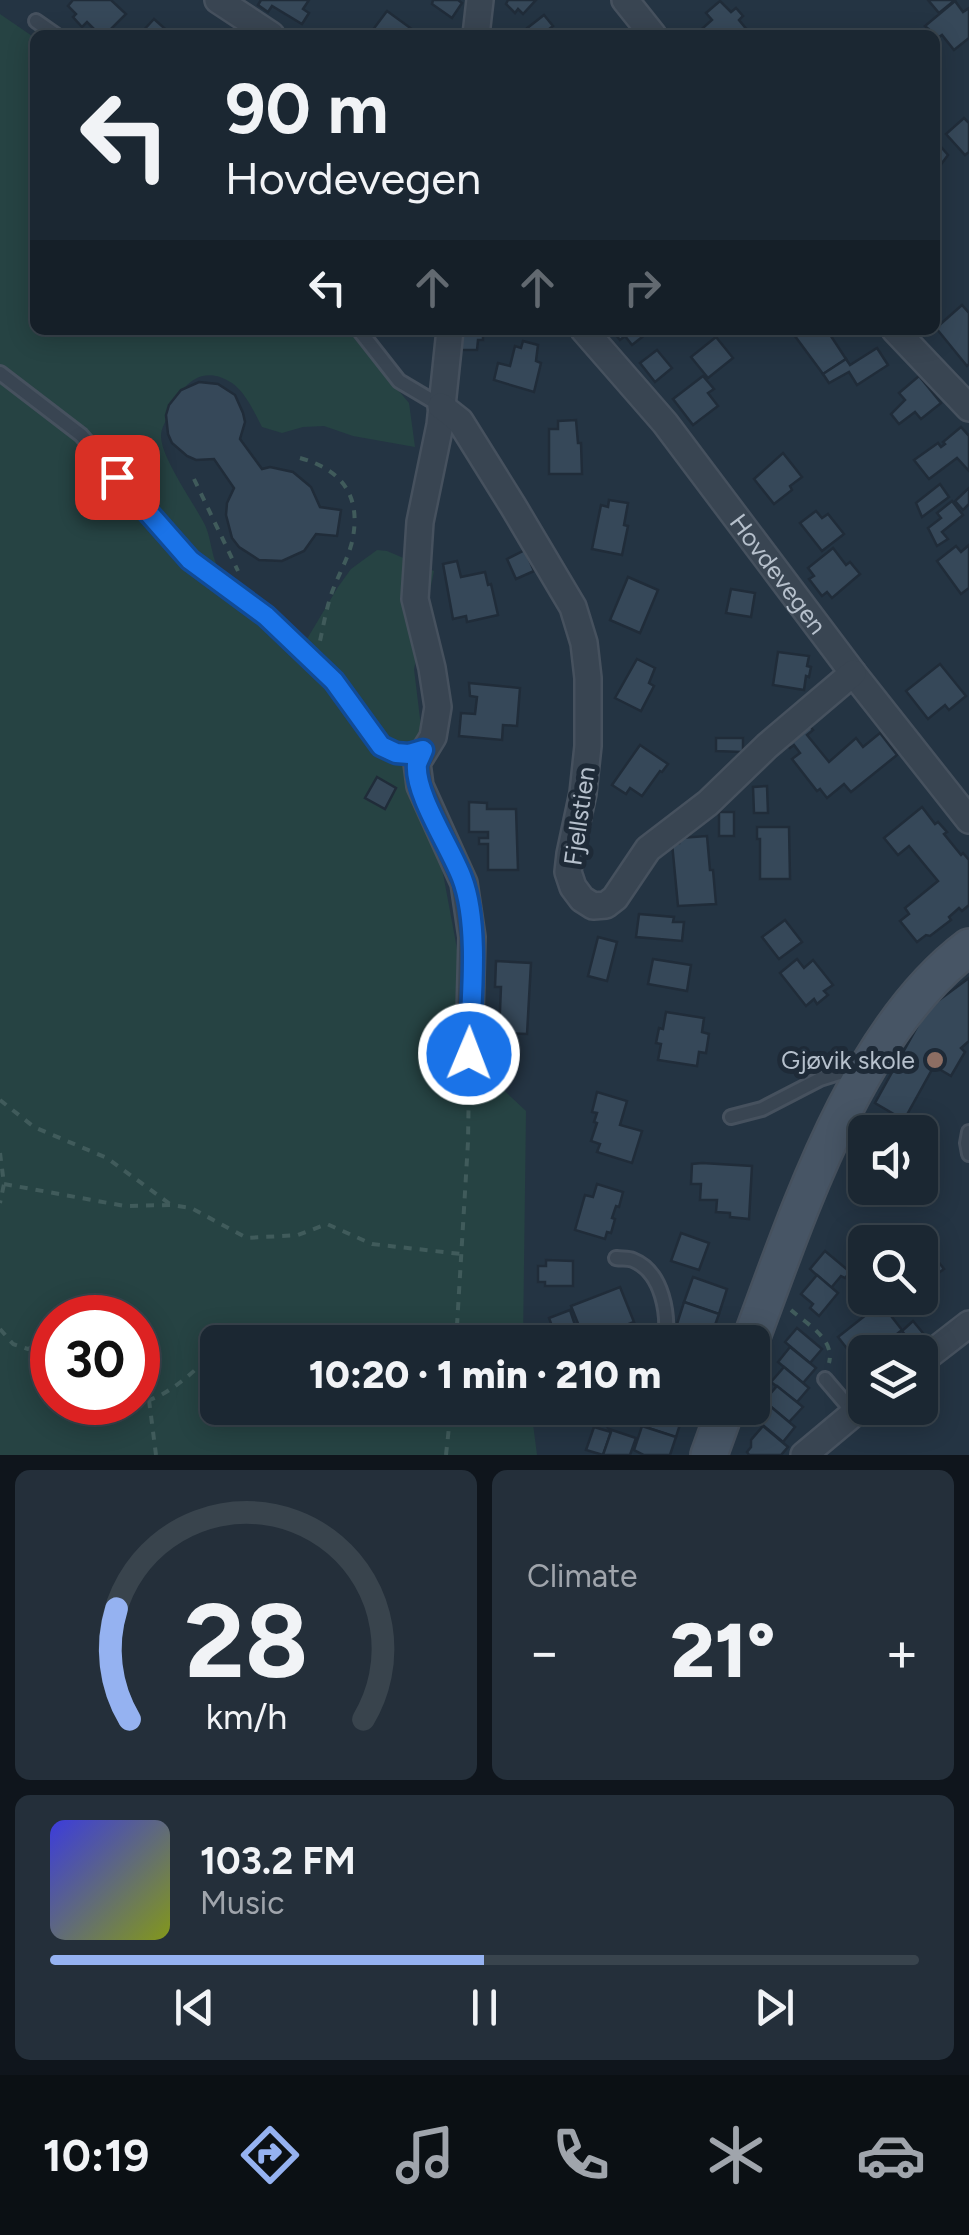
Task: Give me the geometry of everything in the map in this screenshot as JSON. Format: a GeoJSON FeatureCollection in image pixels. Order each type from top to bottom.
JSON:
{"type":"FeatureCollection","features":[{"type":"Feature","properties":{"kind":"main road"},"geometry":{"type":"LineString","coordinates":[[756,1325],[802,1204],[866,1072],[894,1024],[917,995],[969,948]]}},
{"type":"Feature","properties":{"kind":"main road"},"geometry":{"type":"LineString","coordinates":[[709,1455],[720,1425]]}},
{"type":"Feature","properties":{"kind":"street"},"geometry":{"type":"LineString","coordinates":[[218,0],[263,30]]}},
{"type":"Feature","properties":{"kind":"street"},"geometry":{"type":"LineString","coordinates":[[477,30],[480,0]]}},
{"type":"Feature","properties":{"kind":"street"},"geometry":{"type":"LineString","coordinates":[[625,0],[650,30]]}},
{"type":"Feature","properties":{"kind":"street"},"geometry":{"type":"LineString","coordinates":[[449,335],[440,425],[420,522],[415,600],[438,707],[433,736],[417,762],[420,786],[464,883],[472,938],[469,1054]]}},
{"type":"Feature","properties":{"kind":"street","name":"Hovdevegen"},"geometry":{"type":"LineString","coordinates":[[588,335],[664,423],[969,820]]}},
{"type":"Feature","properties":{"kind":"street"},"geometry":{"type":"LineString","coordinates":[[900,335],[969,408]]}},
{"type":"Feature","properties":{"kind":"street","name":"Fjellstien"},"geometry":{"type":"LineString","coordinates":[[441,406],[460,421],[573,607],[584,644],[588,746],[584,794],[568,872],[582,899],[594,906],[606,905],[615,898],[648,849],[708,802],[853,673]]}},
{"type":"Feature","properties":{"kind":"street"},"geometry":{"type":"LineString","coordinates":[[938,1348],[969,1324]]}},
{"type":"Feature","properties":{"kind":"street"},"geometry":{"type":"LineString","coordinates":[[804,1455],[848,1419]]}},
{"type":"Feature","properties":{"kind":"lane"},"geometry":{"type":"LineString","coordinates":[[36,21],[49,30]]}},
{"type":"Feature","properties":{"kind":"lane"},"geometry":{"type":"LineString","coordinates":[[364,335],[399,380],[441,406]]}},
{"type":"Feature","properties":{"kind":"lane"},"geometry":{"type":"LineString","coordinates":[[0,372],[81,435],[190,560],[259,611],[337,684],[381,746],[396,753],[423,750]]}},
{"type":"Feature","properties":{"kind":"lane"},"geometry":{"type":"LineString","coordinates":[[731,1117],[762,1109],[834,1074],[855,1068],[866,1072]]}},
{"type":"Feature","properties":{"kind":"lane"},"geometry":{"type":"LineString","coordinates":[[969,1132],[969,1151]]}},
{"type":"Feature","properties":{"kind":"lane"},"geometry":{"type":"LineString","coordinates":[[616,1258],[633,1260],[651,1274],[663,1298],[667,1325]]}},
{"type":"Feature","properties":{"kind":"lane"},"geometry":{"type":"LineString","coordinates":[[825,1379],[848,1399]]}},
{"type":"Feature","properties":{"kind":"path"},"geometry":{"type":"LineString","coordinates":[[300,458],[321,464],[339,478],[353,500],[352,541],[326,611],[318,666]]}},
{"type":"Feature","properties":{"kind":"path"},"geometry":{"type":"LineString","coordinates":[[194,479],[259,611]]}},
{"type":"Feature","properties":{"kind":"path"},"geometry":{"type":"LineString","coordinates":[[457,1325],[469,1054]]}},
{"type":"Feature","properties":{"kind":"path"},"geometry":{"type":"LineString","coordinates":[[0,1100],[34,1127],[107,1158],[171,1205]]}},
{"type":"Feature","properties":{"kind":"path"},"geometry":{"type":"LineString","coordinates":[[0,1153],[4,1184],[0,1203]]}},
{"type":"Feature","properties":{"kind":"path"},"geometry":{"type":"LineString","coordinates":[[4,1184],[125,1206],[192,1208],[246,1238],[298,1235],[327,1224],[372,1244],[461,1254]]}},
{"type":"Feature","properties":{"kind":"path"},"geometry":{"type":"LineString","coordinates":[[782,1306],[827,1341],[831,1353],[825,1379]]}},
{"type":"Feature","properties":{"kind":"path"},"geometry":{"type":"LineString","coordinates":[[0,1329],[14,1344],[30,1347]]}},
{"type":"Feature","properties":{"kind":"path"},"geometry":{"type":"LineString","coordinates":[[160,1397],[200,1364]]}},
{"type":"Feature","properties":{"kind":"path"},"geometry":{"type":"LineString","coordinates":[[152,1425],[156,1455]]}},
{"type":"Feature","properties":{"kind":"path"},"geometry":{"type":"LineString","coordinates":[[446,1455],[449,1425]]}},
{"type":"Feature","properties":{"kind":"green space"},"geometry":{"type":"Polygon","coordinates":[[[0,14],[30,35],[30,335],[356,335],[409,403],[415,447],[353,436],[324,426],[282,433],[262,427],[232,383],[221,377],[201,376],[185,387],[174,404],[163,427],[162,445],[205,525],[215,561],[228,586],[259,625],[295,652],[351,569],[377,550],[434,571],[414,669],[431,809],[479,1067],[526,1111],[523,1325],[200,1325],[200,1425],[533,1425],[537,1455],[0,1455],[0,14]]]}},
{"type":"Feature","properties":{"kind":"building"},"geometry":{"type":"Polygon","coordinates":[[[73,0],[111,0],[126,14],[110,30],[95,30],[87,22],[82,27],[68,6],[73,0]]]}},
{"type":"Feature","properties":{"kind":"building"},"geometry":{"type":"Polygon","coordinates":[[[261,0],[309,0],[303,9],[309,13],[302,24],[272,6],[268,12],[258,5],[261,0]]]}},
{"type":"Feature","properties":{"kind":"building"},"geometry":{"type":"Polygon","coordinates":[[[433,0],[462,3],[452,18],[432,4],[433,0]]]}},
{"type":"Feature","properties":{"kind":"building"},"geometry":{"type":"Polygon","coordinates":[[[508,0],[536,0],[523,14],[518,9],[515,13],[506,4],[508,0]]]}},
{"type":"Feature","properties":{"kind":"building"},"geometry":{"type":"Polygon","coordinates":[[[928,0],[955,0],[939,13],[928,0]]]}},
{"type":"Feature","properties":{"kind":"building"},"geometry":{"type":"Polygon","coordinates":[[[720,1],[731,12],[736,8],[747,30],[701,30],[712,20],[706,13],[720,1]]]}},
{"type":"Feature","properties":{"kind":"building"},"geometry":{"type":"Polygon","coordinates":[[[955,1],[963,12],[969,8],[969,38],[954,50],[940,36],[940,30],[925,26],[955,1]]]}},
{"type":"Feature","properties":{"kind":"building"},"geometry":{"type":"Polygon","coordinates":[[[387,11],[413,30],[373,30],[387,11]]]}},
{"type":"Feature","properties":{"kind":"building"},"geometry":{"type":"Polygon","coordinates":[[[544,15],[553,26],[548,30],[526,29],[544,15]]]}},
{"type":"Feature","properties":{"kind":"building"},"geometry":{"type":"Polygon","coordinates":[[[154,19],[166,30],[144,30],[154,19]]]}},
{"type":"Feature","properties":{"kind":"building"},"geometry":{"type":"Polygon","coordinates":[[[964,118],[969,123],[969,152],[965,155],[946,134],[964,118]]]}},
{"type":"Feature","properties":{"kind":"building"},"geometry":{"type":"Polygon","coordinates":[[[940,146],[948,155],[940,166],[940,146]]]}},
{"type":"Feature","properties":{"kind":"building"},"geometry":{"type":"Polygon","coordinates":[[[962,305],[969,313],[967,366],[940,333],[940,324],[962,305]]]}},
{"type":"Feature","properties":{"kind":"building"},"geometry":{"type":"Polygon","coordinates":[[[462,335],[483,335],[477,350],[461,350],[462,335]]]}},
{"type":"Feature","properties":{"kind":"building"},"geometry":{"type":"Polygon","coordinates":[[[616,335],[645,335],[632,345],[625,336],[620,340],[616,335]]]}},
{"type":"Feature","properties":{"kind":"building"},"geometry":{"type":"Polygon","coordinates":[[[794,335],[830,335],[846,359],[823,374],[794,335]]]}},
{"type":"Feature","properties":{"kind":"building"},"geometry":{"type":"Polygon","coordinates":[[[716,337],[733,358],[708,378],[691,357],[716,337]]]}},
{"type":"Feature","properties":{"kind":"building"},"geometry":{"type":"Polygon","coordinates":[[[523,341],[538,345],[536,361],[541,363],[534,392],[494,380],[498,363],[510,366],[515,346],[521,348],[523,341]]]}},
{"type":"Feature","properties":{"kind":"building"},"geometry":{"type":"Polygon","coordinates":[[[877,348],[888,365],[857,385],[849,372],[829,383],[823,374],[846,359],[850,365],[877,348]]]}},
{"type":"Feature","properties":{"kind":"building"},"geometry":{"type":"Polygon","coordinates":[[[657,350],[672,368],[655,382],[640,363],[657,350]]]}},
{"type":"Feature","properties":{"kind":"building"},"geometry":{"type":"Polygon","coordinates":[[[703,376],[714,389],[708,393],[718,406],[693,425],[673,399],[703,376]]]}},
{"type":"Feature","properties":{"kind":"building"},"geometry":{"type":"Polygon","coordinates":[[[919,376],[941,403],[921,419],[915,412],[899,424],[891,414],[905,400],[899,393],[919,376]]]}},
{"type":"Feature","properties":{"kind":"building"},"geometry":{"type":"Polygon","coordinates":[[[199,382],[218,384],[235,395],[245,422],[240,439],[262,469],[293,472],[311,487],[320,507],[341,510],[337,536],[316,534],[304,551],[282,561],[259,560],[239,547],[232,538],[226,515],[234,488],[214,459],[187,456],[168,434],[169,405],[181,390],[199,382]]]}},
{"type":"Feature","properties":{"kind":"building"},"geometry":{"type":"Polygon","coordinates":[[[576,420],[582,474],[549,474],[549,429],[558,429],[558,421],[576,420]]]}},
{"type":"Feature","properties":{"kind":"building"},"geometry":{"type":"Polygon","coordinates":[[[961,427],[969,436],[969,471],[957,458],[929,479],[914,460],[938,443],[941,447],[961,427]]]}},
{"type":"Feature","properties":{"kind":"building"},"geometry":{"type":"Polygon","coordinates":[[[783,453],[802,477],[774,504],[754,479],[783,453]]]}},
{"type":"Feature","properties":{"kind":"building"},"geometry":{"type":"Polygon","coordinates":[[[940,484],[949,497],[922,517],[916,503],[940,484]]]}},
{"type":"Feature","properties":{"kind":"building"},"geometry":{"type":"Polygon","coordinates":[[[969,488],[969,504],[963,510],[955,501],[969,488]]]}},
{"type":"Feature","properties":{"kind":"building"},"geometry":{"type":"Polygon","coordinates":[[[609,500],[628,503],[622,555],[592,549],[601,505],[608,507],[609,500]]]}},
{"type":"Feature","properties":{"kind":"building"},"geometry":{"type":"Polygon","coordinates":[[[952,501],[963,515],[942,532],[948,539],[937,546],[928,528],[941,518],[937,513],[952,501]]]}},
{"type":"Feature","properties":{"kind":"building"},"geometry":{"type":"Polygon","coordinates":[[[816,511],[822,518],[828,514],[844,534],[822,551],[800,523],[816,511]]]}},
{"type":"Feature","properties":{"kind":"building"},"geometry":{"type":"Polygon","coordinates":[[[969,545],[969,588],[961,594],[937,561],[956,546],[961,552],[969,545]]]}},
{"type":"Feature","properties":{"kind":"building"},"geometry":{"type":"Polygon","coordinates":[[[833,548],[846,565],[850,562],[860,574],[832,598],[827,592],[822,596],[809,579],[814,576],[808,568],[833,548]]]}},
{"type":"Feature","properties":{"kind":"building"},"geometry":{"type":"Polygon","coordinates":[[[525,550],[534,571],[516,579],[507,559],[525,550]]]}},
{"type":"Feature","properties":{"kind":"building"},"geometry":{"type":"Polygon","coordinates":[[[457,561],[461,577],[485,572],[498,615],[467,622],[466,616],[453,619],[443,564],[457,561]]]}},
{"type":"Feature","properties":{"kind":"building"},"geometry":{"type":"Polygon","coordinates":[[[628,577],[658,590],[640,633],[610,620],[628,577]]]}},
{"type":"Feature","properties":{"kind":"building"},"geometry":{"type":"Polygon","coordinates":[[[731,589],[755,593],[751,617],[726,613],[731,589]]]}},
{"type":"Feature","properties":{"kind":"building"},"geometry":{"type":"Polygon","coordinates":[[[778,652],[809,656],[807,666],[811,667],[804,690],[773,685],[778,652]]]}},
{"type":"Feature","properties":{"kind":"building"},"geometry":{"type":"Polygon","coordinates":[[[637,659],[655,668],[649,683],[654,686],[641,711],[615,698],[637,659]]]}},
{"type":"Feature","properties":{"kind":"building"},"geometry":{"type":"Polygon","coordinates":[[[940,664],[966,696],[949,710],[945,705],[928,719],[906,691],[940,664]]]}},
{"type":"Feature","properties":{"kind":"building"},"geometry":{"type":"Polygon","coordinates":[[[469,683],[520,688],[517,726],[503,725],[502,740],[459,736],[461,713],[475,714],[477,697],[470,696],[469,683]]]}},
{"type":"Feature","properties":{"kind":"building"},"geometry":{"type":"Polygon","coordinates":[[[809,725],[813,730],[807,735],[829,762],[856,738],[863,747],[880,733],[897,755],[851,792],[844,784],[827,798],[792,759],[800,753],[794,745],[790,748],[786,743],[809,725]]]}},
{"type":"Feature","properties":{"kind":"building"},"geometry":{"type":"Polygon","coordinates":[[[716,738],[743,738],[743,752],[716,751],[716,738]]]}},
{"type":"Feature","properties":{"kind":"building"},"geometry":{"type":"Polygon","coordinates":[[[640,745],[668,764],[642,796],[630,788],[626,794],[612,785],[640,745]]]}},
{"type":"Feature","properties":{"kind":"building"},"geometry":{"type":"Polygon","coordinates":[[[377,777],[396,788],[385,809],[365,798],[377,777]]]}},
{"type":"Feature","properties":{"kind":"building"},"geometry":{"type":"Polygon","coordinates":[[[767,786],[768,813],[754,813],[753,787],[767,786]]]}},
{"type":"Feature","properties":{"kind":"building"},"geometry":{"type":"Polygon","coordinates":[[[469,802],[487,803],[487,809],[516,809],[518,870],[488,870],[488,844],[479,844],[479,838],[488,838],[488,832],[469,832],[469,802]]]}},
{"type":"Feature","properties":{"kind":"building"},"geometry":{"type":"Polygon","coordinates":[[[922,807],[969,860],[969,905],[962,911],[959,908],[949,917],[951,920],[917,942],[900,921],[909,914],[905,908],[938,881],[909,846],[898,855],[884,838],[922,807]]]}},
{"type":"Feature","properties":{"kind":"building"},"geometry":{"type":"Polygon","coordinates":[[[719,812],[734,812],[734,836],[719,836],[719,812]]]}},
{"type":"Feature","properties":{"kind":"building"},"geometry":{"type":"Polygon","coordinates":[[[757,827],[789,827],[790,879],[760,879],[757,827]]]}},
{"type":"Feature","properties":{"kind":"building"},"geometry":{"type":"Polygon","coordinates":[[[707,836],[716,904],[678,906],[672,843],[679,843],[679,838],[707,836]]]}},
{"type":"Feature","properties":{"kind":"building"},"geometry":{"type":"Polygon","coordinates":[[[639,914],[674,917],[673,922],[684,922],[682,941],[636,937],[639,914]]]}},
{"type":"Feature","properties":{"kind":"building"},"geometry":{"type":"Polygon","coordinates":[[[785,920],[802,942],[779,959],[762,937],[785,920]]]}},
{"type":"Feature","properties":{"kind":"building"},"geometry":{"type":"Polygon","coordinates":[[[598,937],[617,942],[607,981],[588,976],[598,937]]]}},
{"type":"Feature","properties":{"kind":"building"},"geometry":{"type":"Polygon","coordinates":[[[653,959],[691,965],[687,991],[648,984],[653,959]]]}},
{"type":"Feature","properties":{"kind":"building"},"geometry":{"type":"Polygon","coordinates":[[[797,959],[804,968],[813,960],[833,985],[824,991],[828,995],[817,1004],[814,999],[806,1006],[780,973],[797,959]]]}},
{"type":"Feature","properties":{"kind":"building"},"geometry":{"type":"Polygon","coordinates":[[[496,961],[531,963],[527,1034],[499,1033],[501,987],[495,987],[496,961]]]}},
{"type":"Feature","properties":{"kind":"building"},"geometry":{"type":"Polygon","coordinates":[[[969,978],[969,1041],[961,1048],[965,1052],[951,1076],[934,1066],[907,1115],[895,1115],[875,1103],[927,1009],[969,978]]]}},
{"type":"Feature","properties":{"kind":"building"},"geometry":{"type":"Polygon","coordinates":[[[666,1012],[704,1018],[702,1032],[709,1034],[706,1053],[699,1052],[697,1066],[658,1060],[661,1044],[656,1043],[666,1012]]]}},
{"type":"Feature","properties":{"kind":"building"},"geometry":{"type":"Polygon","coordinates":[[[597,1092],[627,1101],[620,1125],[642,1131],[632,1163],[597,1152],[600,1144],[591,1141],[597,1123],[597,1113],[592,1112],[597,1092]]]}},
{"type":"Feature","properties":{"kind":"building"},"geometry":{"type":"Polygon","coordinates":[[[692,1164],[752,1166],[749,1219],[716,1212],[717,1200],[700,1200],[701,1184],[691,1184],[692,1164]]]}},
{"type":"Feature","properties":{"kind":"building"},"geometry":{"type":"Polygon","coordinates":[[[597,1184],[623,1192],[612,1218],[615,1219],[611,1233],[607,1232],[605,1239],[575,1230],[585,1195],[593,1197],[597,1184]]]}},
{"type":"Feature","properties":{"kind":"building"},"geometry":{"type":"Polygon","coordinates":[[[681,1233],[709,1243],[699,1270],[671,1261],[681,1233]]]}},
{"type":"Feature","properties":{"kind":"building"},"geometry":{"type":"Polygon","coordinates":[[[825,1251],[848,1274],[841,1276],[831,1288],[810,1269],[825,1251]]]}},
{"type":"Feature","properties":{"kind":"building"},"geometry":{"type":"Polygon","coordinates":[[[546,1260],[573,1261],[573,1286],[545,1286],[545,1282],[538,1282],[538,1266],[546,1266],[546,1260]]]}},
{"type":"Feature","properties":{"kind":"building"},"geometry":{"type":"Polygon","coordinates":[[[817,1275],[838,1293],[819,1316],[801,1294],[817,1275]]]}},
{"type":"Feature","properties":{"kind":"building"},"geometry":{"type":"Polygon","coordinates":[[[693,1277],[727,1289],[719,1314],[684,1302],[693,1277]]]}},
{"type":"Feature","properties":{"kind":"building"},"geometry":{"type":"Polygon","coordinates":[[[620,1287],[634,1322],[579,1325],[571,1306],[620,1287]]]}},
{"type":"Feature","properties":{"kind":"building"},"geometry":{"type":"Polygon","coordinates":[[[684,1302],[719,1314],[715,1325],[677,1325],[684,1302]]]}},
{"type":"Feature","properties":{"kind":"building"},"geometry":{"type":"Polygon","coordinates":[[[570,1310],[575,1325],[552,1325],[549,1318],[570,1310]]]}},
{"type":"Feature","properties":{"kind":"building"},"geometry":{"type":"Polygon","coordinates":[[[866,1315],[890,1315],[902,1330],[896,1335],[848,1335],[848,1350],[838,1337],[866,1315]]]}},
{"type":"Feature","properties":{"kind":"building"},"geometry":{"type":"Polygon","coordinates":[[[913,1321],[925,1335],[905,1335],[902,1331],[913,1321]]]}},
{"type":"Feature","properties":{"kind":"building"},"geometry":{"type":"Polygon","coordinates":[[[797,1328],[822,1349],[810,1363],[785,1342],[797,1328]]]}},
{"type":"Feature","properties":{"kind":"building"},"geometry":{"type":"Polygon","coordinates":[[[790,1347],[816,1368],[803,1383],[778,1362],[790,1347]]]}},
{"type":"Feature","properties":{"kind":"building"},"geometry":{"type":"Polygon","coordinates":[[[784,1367],[809,1388],[797,1402],[771,1382],[784,1367]]]}},
{"type":"Feature","properties":{"kind":"building"},"geometry":{"type":"Polygon","coordinates":[[[777,1386],[803,1407],[789,1422],[770,1406],[770,1394],[777,1386]]]}},
{"type":"Feature","properties":{"kind":"building"},"geometry":{"type":"Polygon","coordinates":[[[770,1406],[795,1427],[783,1442],[763,1425],[770,1425],[770,1406]]]}},
{"type":"Feature","properties":{"kind":"building"},"geometry":{"type":"Polygon","coordinates":[[[642,1425],[680,1425],[676,1437],[642,1425]]]}},
{"type":"Feature","properties":{"kind":"building"},"geometry":{"type":"Polygon","coordinates":[[[642,1426],[676,1437],[670,1455],[644,1455],[634,1450],[642,1426]]]}},
{"type":"Feature","properties":{"kind":"building"},"geometry":{"type":"Polygon","coordinates":[[[763,1426],[788,1447],[781,1455],[747,1452],[763,1426]]]}},
{"type":"Feature","properties":{"kind":"building"},"geometry":{"type":"Polygon","coordinates":[[[594,1427],[611,1432],[603,1455],[586,1450],[594,1427]]]}},
{"type":"Feature","properties":{"kind":"building"},"geometry":{"type":"Polygon","coordinates":[[[609,1429],[636,1438],[630,1455],[603,1455],[609,1429]]]}},
{"type":"Feature","properties":{"kind":"place","name":"Gjøvik skole"},"geometry":{"type":"Point","coordinates":[935,1060]}},
{"type":"Feature","properties":{"kind":"route"},"geometry":{"type":"LineString","coordinates":[[117,477],[190,560],[266,616],[334,681],[381,746],[396,753],[423,750],[417,762],[420,786],[456,862],[468,908],[472,938],[469,1054]]}}]}
